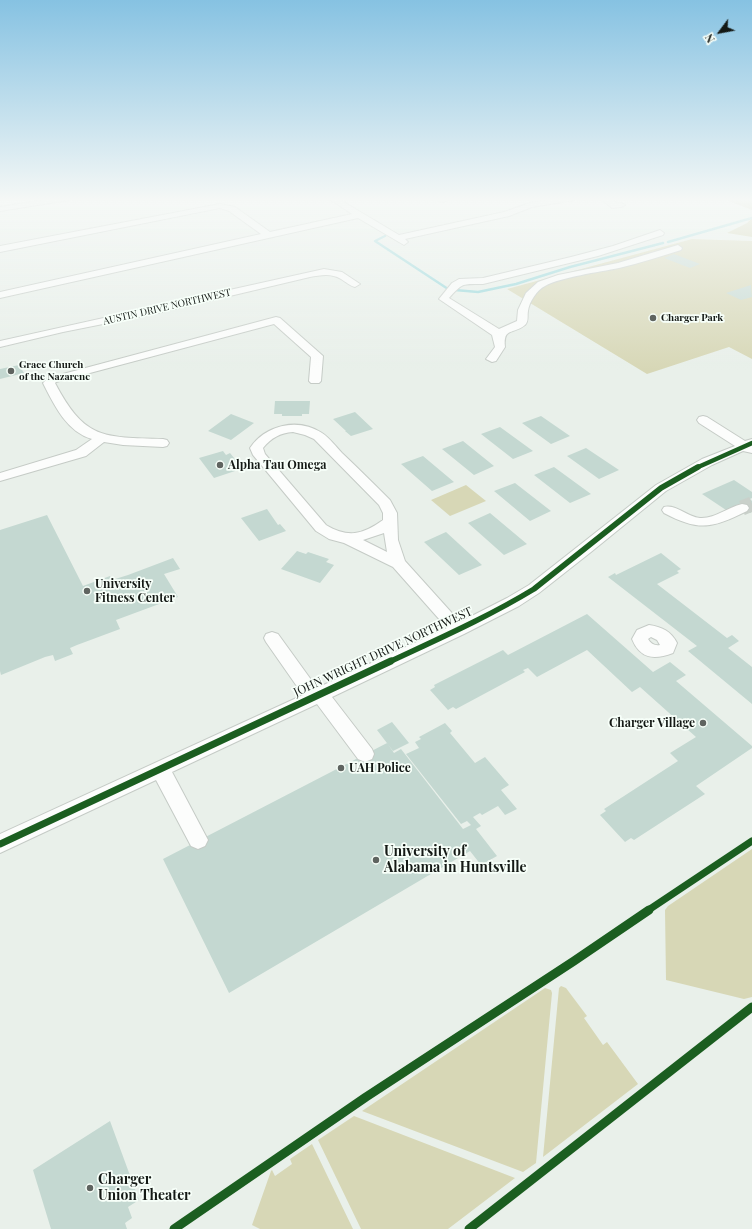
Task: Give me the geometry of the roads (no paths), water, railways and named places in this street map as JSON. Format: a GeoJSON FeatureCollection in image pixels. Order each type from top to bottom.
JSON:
{"type":"FeatureCollection","features":[{"type":"Feature","properties":{"kind":"street"},"geometry":{"type":"LineString","coordinates":[[0,294],[176,255]]}},
{"type":"Feature","properties":{"kind":"street"},"geometry":{"type":"LineString","coordinates":[[492,359],[500,347],[497,333],[444,299],[446,294],[459,282],[466,280],[483,281],[590,255]]}},
{"type":"Feature","properties":{"kind":"street"},"geometry":{"type":"LineString","coordinates":[[499,338],[502,332],[521,323],[523,318],[523,310],[530,293],[541,284],[558,278],[620,265],[653,255]]}},
{"type":"Feature","properties":{"kind":"street","name":"AUSTIN DRIVE NORTHWEST"},"geometry":{"type":"LineString","coordinates":[[0,344],[63,329],[158,310],[310,274],[330,271],[340,274],[355,284]]}},
{"type":"Feature","properties":{"kind":"street"},"geometry":{"type":"LineString","coordinates":[[163,443],[122,442],[101,439],[88,434],[76,426],[57,400],[49,383],[52,380],[276,320],[317,356],[315,381]]}},
{"type":"Feature","properties":{"kind":"street"},"geometry":{"type":"LineString","coordinates":[[703,420],[750,446]]}},
{"type":"Feature","properties":{"kind":"street"},"geometry":{"type":"LineString","coordinates":[[398,563],[391,540],[390,513],[385,503],[318,436],[308,430],[295,428],[271,432],[262,439],[256,448],[259,455],[321,528],[334,536],[348,540],[398,563],[458,630]]}},
{"type":"Feature","properties":{"kind":"street"},"geometry":{"type":"LineString","coordinates":[[0,477],[81,453],[101,439]]}},
{"type":"Feature","properties":{"kind":"street","name":"JOHN WRIGHT DRIVE NORTHWEST"},"geometry":{"type":"LineString","coordinates":[[0,844],[458,630],[513,602],[534,589],[586,549],[661,488],[707,462],[750,446]]}},
{"type":"Feature","properties":{"kind":"street"},"geometry":{"type":"LineString","coordinates":[[669,510],[686,520],[711,522],[742,508]]}},
{"type":"Feature","properties":{"kind":"street"},"geometry":{"type":"LineString","coordinates":[[348,540],[380,529],[390,522]]}},
{"type":"Feature","properties":{"kind":"street"},"geometry":{"type":"LineString","coordinates":[[272,638],[366,754]]}},
{"type":"Feature","properties":{"kind":"street"},"geometry":{"type":"LineString","coordinates":[[160,768],[198,840]]}},
{"type":"Feature","properties":{"kind":"waterway"},"geometry":{"type":"LineString","coordinates":[[397,255],[448,289]]}},
{"type":"Feature","properties":{"kind":"waterway"},"geometry":{"type":"LineString","coordinates":[[455,290],[478,292],[516,284],[570,267],[615,255]]}},
{"type":"Feature","properties":{"kind":"tunnel"},"geometry":{"type":"LineString","coordinates":[[742,508],[752,504]]}},
{"type":"Feature","properties":{"kind":"place","name":"Charger Park"},"geometry":{"type":"Point","coordinates":[653,318]}},
{"type":"Feature","properties":{"kind":"place","name":"Grace Church of the Nazarene"},"geometry":{"type":"Point","coordinates":[11,371]}},
{"type":"Feature","properties":{"kind":"place","name":"Alpha Tau Omega"},"geometry":{"type":"Point","coordinates":[220,465]}},
{"type":"Feature","properties":{"kind":"place","name":"University Fitness Center"},"geometry":{"type":"Point","coordinates":[87,591]}},
{"type":"Feature","properties":{"kind":"place","name":"Charger Village"},"geometry":{"type":"Point","coordinates":[703,723]}},
{"type":"Feature","properties":{"kind":"place","name":"UAH Police"},"geometry":{"type":"Point","coordinates":[341,768]}},
{"type":"Feature","properties":{"kind":"place","name":"University of Alabama in Huntsville"},"geometry":{"type":"Point","coordinates":[376,860]}},
{"type":"Feature","properties":{"kind":"place","name":"Charger Union Theater"},"geometry":{"type":"Point","coordinates":[90,1188]}}]}
